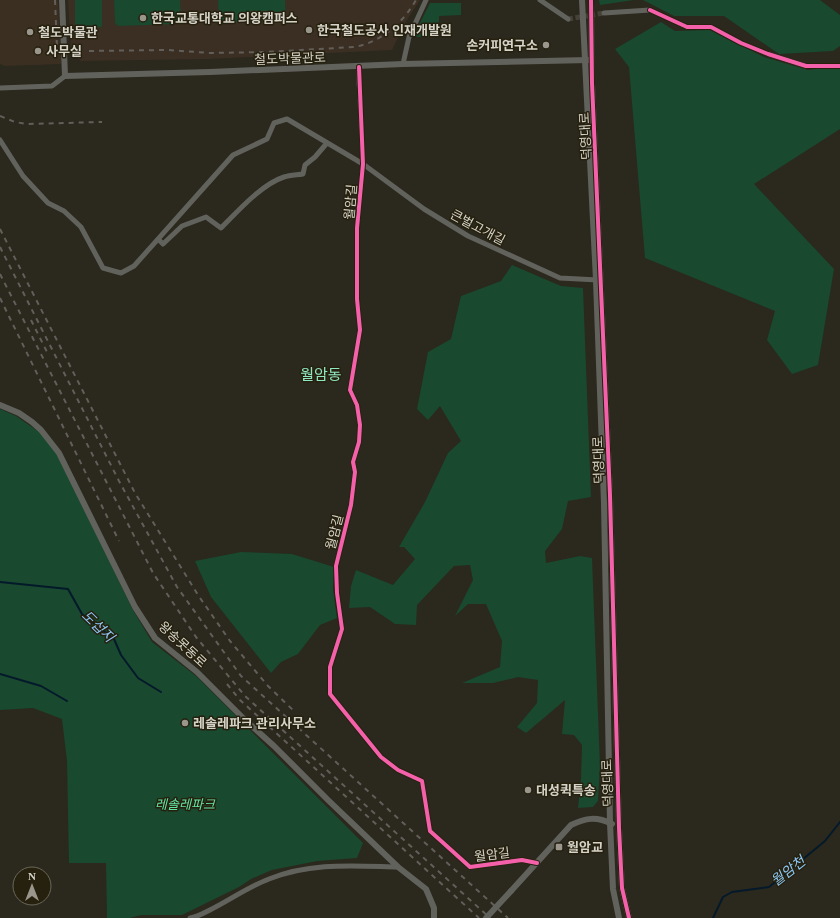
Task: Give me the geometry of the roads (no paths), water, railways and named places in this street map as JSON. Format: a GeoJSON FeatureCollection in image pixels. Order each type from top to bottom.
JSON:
{"type":"FeatureCollection","features":[{"type":"Feature","properties":{"kind":"street"},"geometry":{"type":"LineString","coordinates":[[0,88],[52,86],[65,76],[62,0]]}},
{"type":"Feature","properties":{"kind":"street"},"geometry":{"type":"LineString","coordinates":[[403,64],[409,37],[426,0]]}},
{"type":"Feature","properties":{"kind":"street"},"geometry":{"type":"LineString","coordinates":[[540,0],[568,19]]}},
{"type":"Feature","properties":{"kind":"street","name":"덕영대로"},"geometry":{"type":"LineString","coordinates":[[582,0],[610,495],[622,888],[629,918]]}},
{"type":"Feature","properties":{"kind":"street","name":"덕영대로"},"geometry":{"type":"LineString","coordinates":[[591,0],[599,280],[610,823],[613,889],[619,918]]}},
{"type":"Feature","properties":{"kind":"street"},"geometry":{"type":"LineString","coordinates":[[604,13],[650,10],[687,27],[711,27],[741,43],[768,54],[806,66],[840,66]]}},
{"type":"Feature","properties":{"kind":"street","name":"철도박물관로"},"geometry":{"type":"LineString","coordinates":[[65,76],[359,67],[403,64],[592,60]]}},
{"type":"Feature","properties":{"kind":"street"},"geometry":{"type":"LineString","coordinates":[[359,67],[359,84]]}},
{"type":"Feature","properties":{"kind":"street","name":"월암길"},"geometry":{"type":"LineString","coordinates":[[360,99],[363,164],[357,228],[357,299],[360,330],[350,390],[357,405],[360,425],[359,442],[353,462],[355,472],[351,505],[336,566],[337,593],[342,629],[330,667],[330,694],[381,757],[398,770],[422,781],[430,831],[470,867],[522,860],[537,863]]}},
{"type":"Feature","properties":{"kind":"street","name":"큰벌고개길"},"geometry":{"type":"LineString","coordinates":[[161,242],[232,155],[267,138],[274,123],[287,119],[363,164],[424,209],[468,236],[560,278],[599,280]]}},
{"type":"Feature","properties":{"kind":"street"},"geometry":{"type":"LineString","coordinates":[[0,140],[23,176],[48,203],[64,211],[81,227],[103,268],[121,273],[134,266],[182,226],[206,217],[221,228],[246,203],[275,180],[286,176],[303,174],[305,165],[315,157],[327,143]]}},
{"type":"Feature","properties":{"kind":"street","name":"왕송못동로"},"geometry":{"type":"LineString","coordinates":[[0,405],[19,413],[32,422],[53,443],[59,452],[135,607],[155,638],[197,672],[242,718],[274,746],[398,867],[426,890],[434,908],[434,918]]}},
{"type":"Feature","properties":{"kind":"street"},"geometry":{"type":"LineString","coordinates":[[486,918],[571,825],[583,820],[598,818],[619,828]]}},
{"type":"Feature","properties":{"kind":"street"},"geometry":{"type":"LineString","coordinates":[[190,918],[227,901],[270,878],[296,871],[319,866],[333,865],[398,867]]}},
{"type":"Feature","properties":{"kind":"waterway","name":"도섭지"},"geometry":{"type":"LineString","coordinates":[[0,582],[68,589],[82,614],[114,639],[121,655],[138,678],[161,692]]}},
{"type":"Feature","properties":{"kind":"waterway","name":"도섭지"},"geometry":{"type":"LineString","coordinates":[[0,674],[41,686],[67,701]]}},
{"type":"Feature","properties":{"kind":"waterway","name":"월암천"},"geometry":{"type":"LineString","coordinates":[[713,918],[723,897],[732,892],[769,887],[825,841],[840,822]]}},
{"type":"Feature","properties":{"kind":"tunnel"},"geometry":{"type":"LineString","coordinates":[[568,19],[604,13]]}},
{"type":"Feature","properties":{"kind":"tunnel"},"geometry":{"type":"LineString","coordinates":[[359,84],[360,99]]}},
{"type":"Feature","properties":{"kind":"railway"},"geometry":{"type":"LineString","coordinates":[[55,0],[57,49]]}},
{"type":"Feature","properties":{"kind":"railway"},"geometry":{"type":"LineString","coordinates":[[89,51],[168,50],[210,53],[266,52],[354,47],[364,45],[390,31],[398,24],[416,0]]}},
{"type":"Feature","properties":{"kind":"railway"},"geometry":{"type":"LineString","coordinates":[[0,116],[15,122],[27,124],[102,122]]}},
{"type":"Feature","properties":{"kind":"railway"},"geometry":{"type":"LineString","coordinates":[[0,229],[135,493],[198,595],[230,641],[268,686],[295,712]]}},
{"type":"Feature","properties":{"kind":"railway"},"geometry":{"type":"LineString","coordinates":[[0,247],[119,481],[177,587],[241,676],[508,918]]}},
{"type":"Feature","properties":{"kind":"railway"},"geometry":{"type":"LineString","coordinates":[[0,274],[153,573],[196,637],[245,696],[490,918]]}},
{"type":"Feature","properties":{"kind":"railway"},"geometry":{"type":"LineString","coordinates":[[0,298],[119,541]]}},
{"type":"Feature","properties":{"kind":"railway"},"geometry":{"type":"LineString","coordinates":[[31,320],[47,352]]}},
{"type":"Feature","properties":{"kind":"railway"},"geometry":{"type":"LineString","coordinates":[[227,684],[240,700],[479,918]]}},
{"type":"Feature","properties":{"kind":"place","name":"한국교통대학교 의왕캠퍼스"},"geometry":{"type":"Point","coordinates":[143,18]}},
{"type":"Feature","properties":{"kind":"place","name":"한국철도공사 인재개발원"},"geometry":{"type":"Point","coordinates":[309,30]}},
{"type":"Feature","properties":{"kind":"place","name":"철도박물관"},"geometry":{"type":"Point","coordinates":[30,32]}},
{"type":"Feature","properties":{"kind":"place","name":"손커피연구소"},"geometry":{"type":"Point","coordinates":[546,45]}},
{"type":"Feature","properties":{"kind":"place","name":"사무실"},"geometry":{"type":"Point","coordinates":[38,51]}},
{"type":"Feature","properties":{"kind":"place","name":"레솔레파크 관리사무소"},"geometry":{"type":"Point","coordinates":[185,723]}},
{"type":"Feature","properties":{"kind":"place","name":"대성퀵특송"},"geometry":{"type":"Point","coordinates":[528,790]}},
{"type":"Feature","properties":{"kind":"place","name":"월암교"},"geometry":{"type":"Point","coordinates":[559,847]}},
{"type":"Feature","properties":{"kind":"district","name":"월암동"},"geometry":{"type":"Point","coordinates":[321,375]}},
{"type":"Feature","properties":{"kind":"park label","name":"레솔레파크"},"geometry":{"type":"Point","coordinates":[185,804]}}]}
